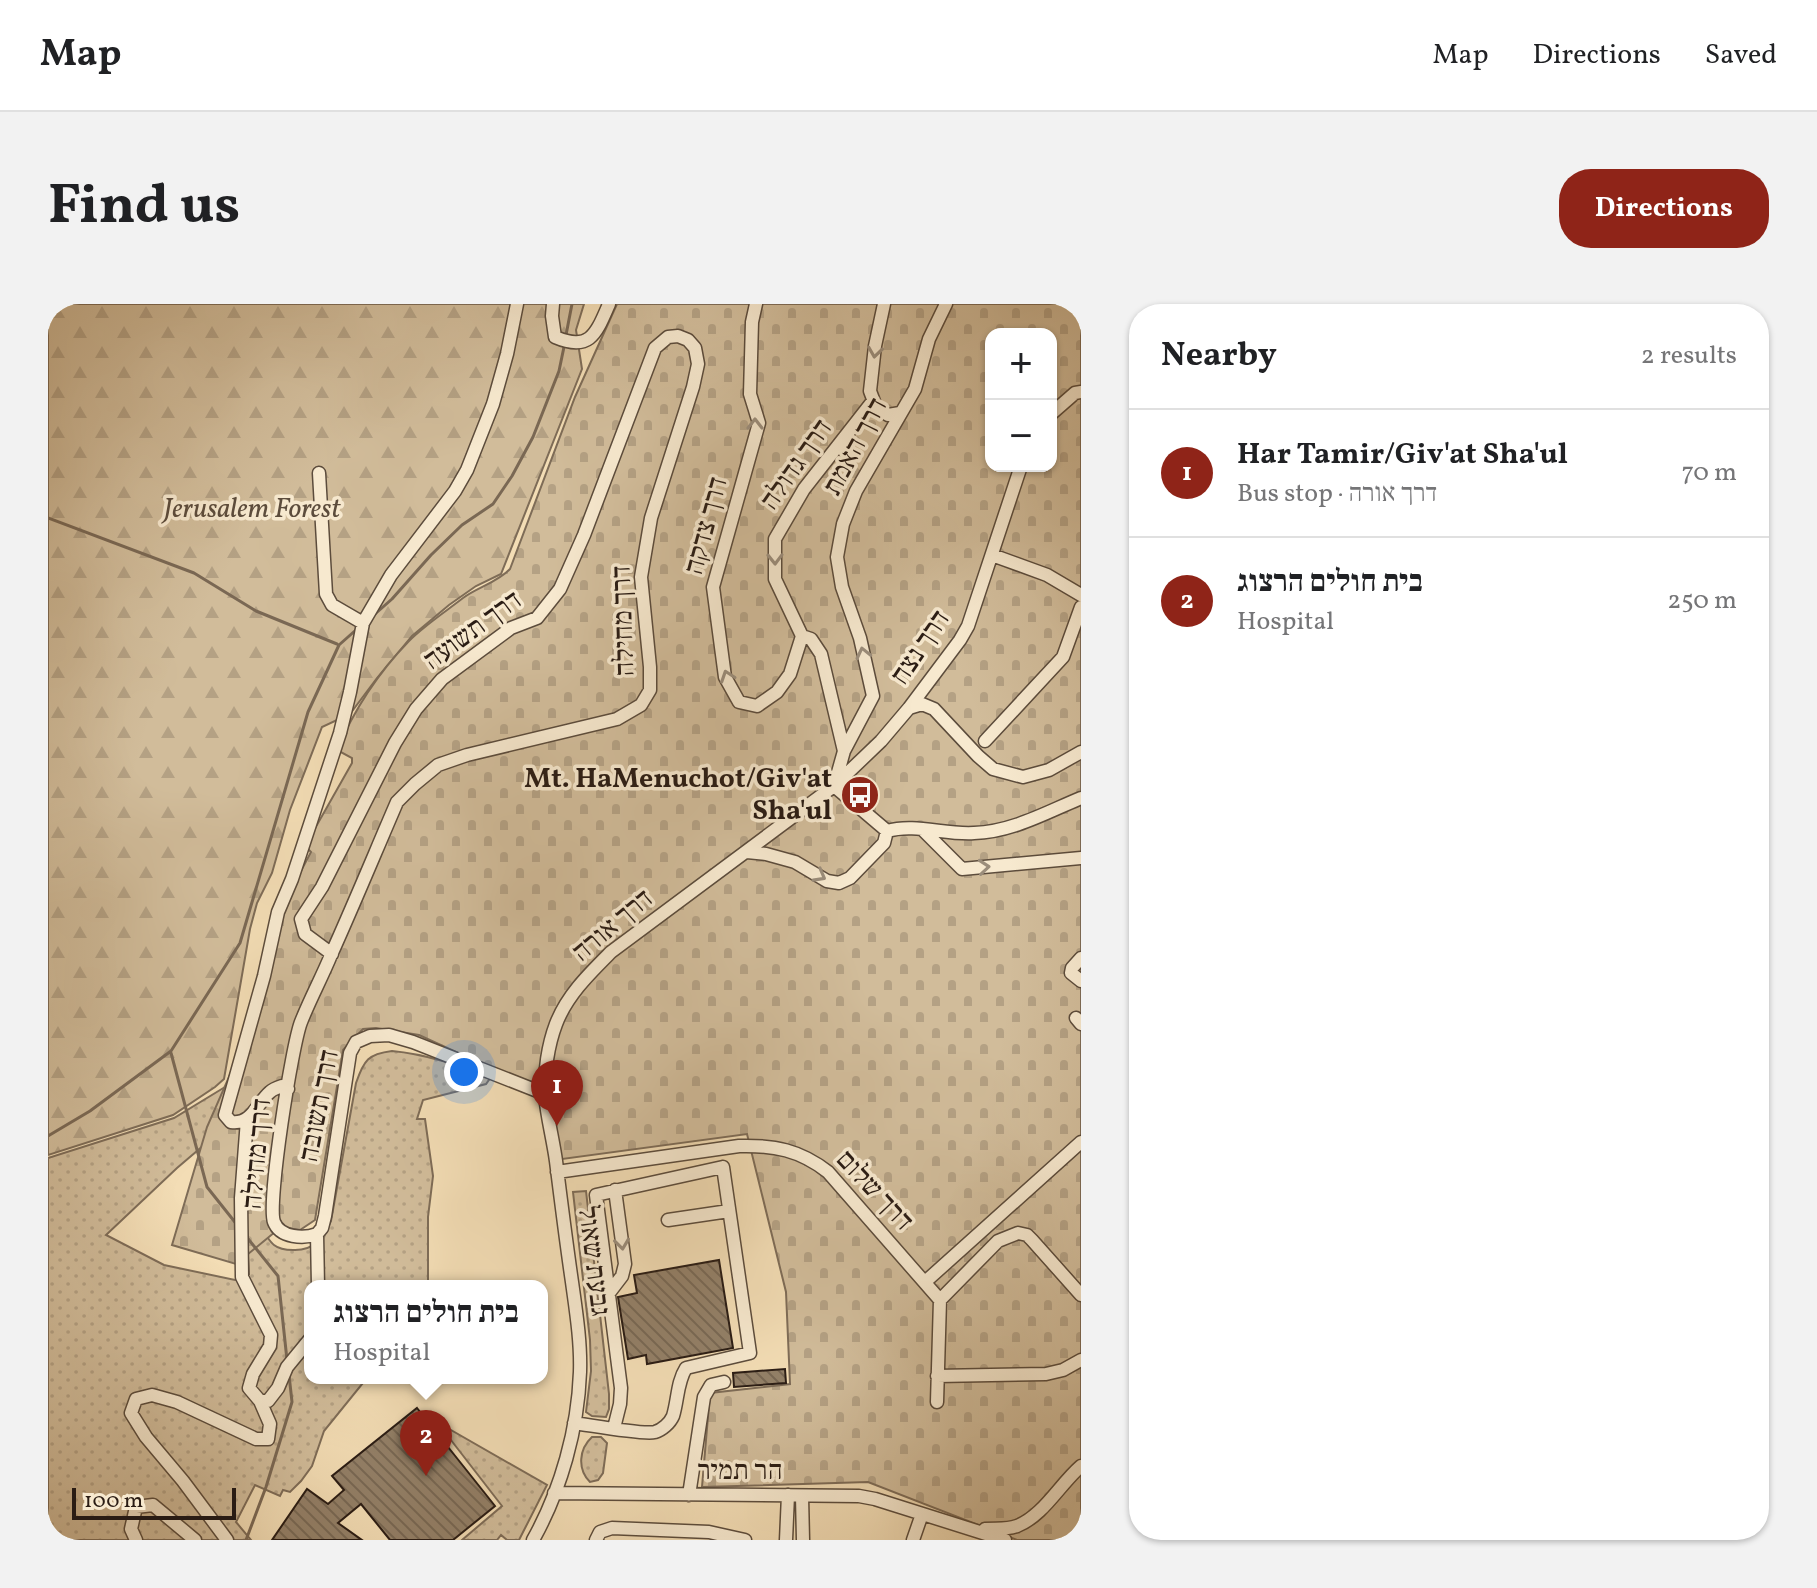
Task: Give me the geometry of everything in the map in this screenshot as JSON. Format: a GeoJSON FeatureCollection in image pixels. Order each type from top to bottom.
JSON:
{"type":"FeatureCollection","features":[{"type":"Feature","properties":{"kind":"street"},"geometry":{"type":"LineString","coordinates":[[288,1089],[282,1086],[271,1090],[247,1120],[240,1123],[231,1122],[225,1115],[264,976],[278,912],[292,879],[340,733],[363,623],[391,575],[443,508],[467,470],[493,404],[517,304]]}},
{"type":"Feature","properties":{"kind":"street"},"geometry":{"type":"LineString","coordinates":[[553,304],[555,337],[580,344],[592,336],[609,304]]}},
{"type":"Feature","properties":{"kind":"street","name":"דרך צדקה"},"geometry":{"type":"LineString","coordinates":[[756,304],[752,322],[750,394],[759,423],[713,587],[725,677],[739,702],[757,706],[777,692],[790,674],[802,636]]}},
{"type":"Feature","properties":{"kind":"street"},"geometry":{"type":"LineString","coordinates":[[884,304],[870,391],[876,407],[894,414]]}},
{"type":"Feature","properties":{"kind":"street","name":"דרך האמת"},"geometry":{"type":"LineString","coordinates":[[844,751],[873,696],[860,638],[842,587],[837,557],[843,524],[856,491],[896,425],[894,414],[915,389],[929,339],[946,304]]}},
{"type":"Feature","properties":{"kind":"street","name":"דרך מחילה"},"geometry":{"type":"LineString","coordinates":[[317,1234],[307,1237],[286,1234],[278,1229],[274,1221],[273,1190],[288,1089],[300,1025],[397,802],[438,765],[467,755],[617,719],[641,705],[650,690],[641,577],[651,518],[698,364],[695,348],[688,340],[678,336]]}},
{"type":"Feature","properties":{"kind":"street","name":"דרך תשועה"},"geometry":{"type":"LineString","coordinates":[[332,954],[305,934],[301,919],[322,887],[395,743],[416,709],[442,679],[511,628],[537,618],[560,589],[584,535],[655,348],[668,337],[678,336]]}},
{"type":"Feature","properties":{"kind":"street"},"geometry":{"type":"LineString","coordinates":[[1057,409],[1075,393],[1081,392]]}},
{"type":"Feature","properties":{"kind":"street","name":"דרך גדולה"},"geometry":{"type":"LineString","coordinates":[[834,786],[844,751],[821,654],[811,639],[802,636],[775,579],[775,539],[804,489],[873,401]]}},
{"type":"Feature","properties":{"kind":"street","name":"דרך נצח"},"geometry":{"type":"LineString","coordinates":[[834,786],[881,741],[960,640],[968,626],[1019,472]]}},
{"type":"Feature","properties":{"kind":"street"},"geometry":{"type":"LineString","coordinates":[[319,473],[326,594],[332,605],[363,623]]}},
{"type":"Feature","properties":{"kind":"street"},"geometry":{"type":"LineString","coordinates":[[992,555],[1047,575],[1081,595]]}},
{"type":"Feature","properties":{"kind":"street"},"geometry":{"type":"LineString","coordinates":[[985,741],[1063,657],[1081,607]]}},
{"type":"Feature","properties":{"kind":"street"},"geometry":{"type":"LineString","coordinates":[[909,708],[922,704],[934,709],[993,769],[1023,777],[1049,770],[1081,752]]}},
{"type":"Feature","properties":{"kind":"street"},"geometry":{"type":"LineString","coordinates":[[834,786],[887,831]]}},
{"type":"Feature","properties":{"kind":"street","name":"דרך אורה"},"geometry":{"type":"LineString","coordinates":[[557,1172],[545,1094],[550,1044],[557,1021],[569,1000],[611,952],[834,786]]}},
{"type":"Feature","properties":{"kind":"street"},"geometry":{"type":"LineString","coordinates":[[887,831],[903,828],[972,834],[1003,831],[1081,798]]}},
{"type":"Feature","properties":{"kind":"street"},"geometry":{"type":"LineString","coordinates":[[923,830],[962,869],[1081,858]]}},
{"type":"Feature","properties":{"kind":"street"},"geometry":{"type":"LineString","coordinates":[[747,852],[788,860],[827,881],[839,883],[850,878],[884,843],[887,831]]}},
{"type":"Feature","properties":{"kind":"street"},"geometry":{"type":"LineString","coordinates":[[1079,960],[1071,973],[1081,981]]}},
{"type":"Feature","properties":{"kind":"street","name":"דרך תשובה"},"geometry":{"type":"LineString","coordinates":[[317,1234],[325,1216],[350,1053],[356,1042],[370,1036],[389,1035],[545,1094]]}},
{"type":"Feature","properties":{"kind":"street"},"geometry":{"type":"LineString","coordinates":[[227,1540],[146,1437],[131,1413],[136,1399],[152,1395],[177,1402],[256,1439],[268,1439],[270,1424],[260,1401],[249,1388],[253,1374],[270,1346],[271,1335],[242,1277],[241,1198],[247,1120]]}},
{"type":"Feature","properties":{"kind":"street"},"geometry":{"type":"LineString","coordinates":[[925,1282],[1081,1142]]}},
{"type":"Feature","properties":{"kind":"street","name":"דרך שלום"},"geometry":{"type":"LineString","coordinates":[[557,1172],[739,1146],[764,1146],[800,1154],[828,1172],[940,1300]]}},
{"type":"Feature","properties":{"kind":"street"},"geometry":{"type":"LineString","coordinates":[[574,1423],[614,1428],[654,1432],[668,1425],[672,1419],[681,1376],[686,1368],[750,1353],[723,1167],[596,1195],[621,1388],[614,1428]]}},
{"type":"Feature","properties":{"kind":"street","name":"גבעת שאול"},"geometry":{"type":"LineString","coordinates":[[533,1540],[561,1474],[574,1423],[580,1371],[557,1172]]}},
{"type":"Feature","properties":{"kind":"street"},"geometry":{"type":"LineString","coordinates":[[609,1293],[622,1276],[625,1264],[615,1190]]}},
{"type":"Feature","properties":{"kind":"street"},"geometry":{"type":"LineString","coordinates":[[668,1220],[729,1211]]}},
{"type":"Feature","properties":{"kind":"street"},"geometry":{"type":"LineString","coordinates":[[937,1402],[940,1300],[998,1241],[1018,1233],[1027,1235],[1081,1295]]}},
{"type":"Feature","properties":{"kind":"street"},"geometry":{"type":"LineString","coordinates":[[317,1234],[318,1280]]}},
{"type":"Feature","properties":{"kind":"street"},"geometry":{"type":"LineString","coordinates":[[260,1401],[268,1401],[287,1367],[304,1346]]}},
{"type":"Feature","properties":{"kind":"street"},"geometry":{"type":"LineString","coordinates":[[937,1376],[1046,1374],[1063,1370],[1081,1360]]}},
{"type":"Feature","properties":{"kind":"street"},"geometry":{"type":"LineString","coordinates":[[689,1495],[704,1397],[711,1385],[724,1382]]}},
{"type":"Feature","properties":{"kind":"street"},"geometry":{"type":"LineString","coordinates":[[979,1530],[1005,1529],[1029,1519],[1081,1466]]}},
{"type":"Feature","properties":{"kind":"street","name":"הר תמיר"},"geometry":{"type":"LineString","coordinates":[[554,1493],[859,1496],[1005,1540]]}},
{"type":"Feature","properties":{"kind":"street"},"geometry":{"type":"LineString","coordinates":[[786,1540],[795,1496]]}},
{"type":"Feature","properties":{"kind":"street"},"geometry":{"type":"LineString","coordinates":[[795,1496],[803,1540]]}},
{"type":"Feature","properties":{"kind":"street"},"geometry":{"type":"LineString","coordinates":[[136,1540],[131,1529],[136,1507],[153,1505],[195,1540]]}},
{"type":"Feature","properties":{"kind":"street"},"geometry":{"type":"LineString","coordinates":[[913,1540],[922,1514]]}},
{"type":"Feature","properties":{"kind":"street"},"geometry":{"type":"LineString","coordinates":[[596,1540],[600,1532],[612,1528],[709,1532],[745,1540]]}},
{"type":"Feature","properties":{"kind":"street"},"geometry":{"type":"LineString","coordinates":[[674,1540],[688,1531]]}},
{"type":"Feature","properties":{"kind":"green space","name":"Jerusalem Forest"},"geometry":{"type":"Polygon","coordinates":[[[48,304],[584,304],[576,330],[582,369],[501,574],[476,586],[412,636],[350,714],[322,727],[290,810],[272,873],[257,903],[224,1079],[173,1115],[48,1155],[48,304]]]}},
{"type":"Feature","properties":{"kind":"green space"},"geometry":{"type":"Polygon","coordinates":[[[617,304],[1081,304],[1081,1540],[1017,1540],[868,1482],[702,1487],[710,1393],[790,1384],[786,1292],[747,1134],[555,1160],[537,1089],[419,1035],[363,1029],[343,1050],[315,1220],[300,1230],[281,1227],[236,1264],[172,1245],[207,1127],[251,1027],[282,907],[311,852],[305,846],[352,763],[352,758],[337,750],[344,735],[359,706],[409,641],[463,598],[510,569],[575,397],[617,304]]]}},
{"type":"Feature","properties":{"kind":"green space"},"geometry":{"type":"Polygon","coordinates":[[[392,1051],[430,1058],[491,1077],[486,1084],[423,1100],[417,1119],[425,1119],[433,1176],[428,1217],[428,1280],[304,1280],[304,1384],[362,1384],[324,1431],[312,1466],[290,1492],[283,1490],[280,1496],[255,1485],[236,1522],[251,1540],[48,1540],[48,1158],[174,1118],[225,1087],[231,1122],[106,1235],[164,1265],[235,1280],[249,1274],[245,1202],[267,1237],[278,1247],[291,1250],[307,1248],[325,1233],[331,1221],[356,1083],[365,1064],[377,1054],[392,1051]]]}},
{"type":"Feature","properties":{"kind":"green space"},"geometry":{"type":"Polygon","coordinates":[[[586,1191],[609,1394],[606,1417],[592,1416],[586,1412],[591,1371],[590,1340],[573,1192],[586,1191]]]}},
{"type":"Feature","properties":{"kind":"green space"},"geometry":{"type":"Polygon","coordinates":[[[437,1422],[547,1485],[519,1540],[507,1540],[501,1535],[497,1540],[462,1540],[502,1506],[437,1422]]]}},
{"type":"Feature","properties":{"kind":"green space"},"geometry":{"type":"Polygon","coordinates":[[[592,1437],[601,1437],[607,1443],[603,1473],[598,1480],[590,1482],[583,1471],[581,1459],[584,1447],[592,1437]]]}},
{"type":"Feature","properties":{"kind":"building"},"geometry":{"type":"Polygon","coordinates":[[[719,1260],[733,1348],[647,1364],[646,1355],[628,1359],[618,1297],[637,1293],[634,1275],[719,1260]]]}},
{"type":"Feature","properties":{"kind":"building"},"geometry":{"type":"Polygon","coordinates":[[[785,1369],[786,1383],[734,1387],[733,1373],[785,1369]]]}},
{"type":"Feature","properties":{"kind":"building"},"geometry":{"type":"Polygon","coordinates":[[[417,1408],[495,1506],[453,1540],[390,1540],[361,1504],[338,1523],[362,1540],[272,1540],[307,1489],[328,1504],[344,1490],[332,1476],[417,1408]]]}},
{"type":"Feature","properties":{"kind":"waterway"},"geometry":{"type":"LineString","coordinates":[[566,335],[572,304]]}},
{"type":"Feature","properties":{"kind":"waterway"},"geometry":{"type":"LineString","coordinates":[[375,614],[462,525],[493,504],[533,437],[559,371],[565,342]]}},
{"type":"Feature","properties":{"kind":"waterway"},"geometry":{"type":"LineString","coordinates":[[48,518],[194,573],[256,611],[337,644]]}},
{"type":"Feature","properties":{"kind":"waterway"},"geometry":{"type":"LineString","coordinates":[[48,1136],[90,1111],[171,1051],[240,943],[308,712],[339,645],[357,629]]}},
{"type":"Feature","properties":{"kind":"waterway"},"geometry":{"type":"LineString","coordinates":[[171,1053],[207,1187],[238,1226]]}},
{"type":"Feature","properties":{"kind":"waterway"},"geometry":{"type":"LineString","coordinates":[[245,1235],[278,1276],[287,1360]]}},
{"type":"Feature","properties":{"kind":"waterway"},"geometry":{"type":"LineString","coordinates":[[246,1540],[292,1402],[289,1375]]}},
{"type":"Feature","properties":{"kind":"place","name":"Mt. HaMenuchot/Giv'at Sha'ul"},"geometry":{"type":"Point","coordinates":[860,795]}},
{"type":"Feature","properties":{"kind":"place","name":"Har Tamir/Giv'at Sha'ul"},"geometry":{"type":"Point","coordinates":[557,1126]}},
{"type":"Feature","properties":{"kind":"place","name":"בית חולים הרצוג"},"geometry":{"type":"Point","coordinates":[426,1476]}}]}
